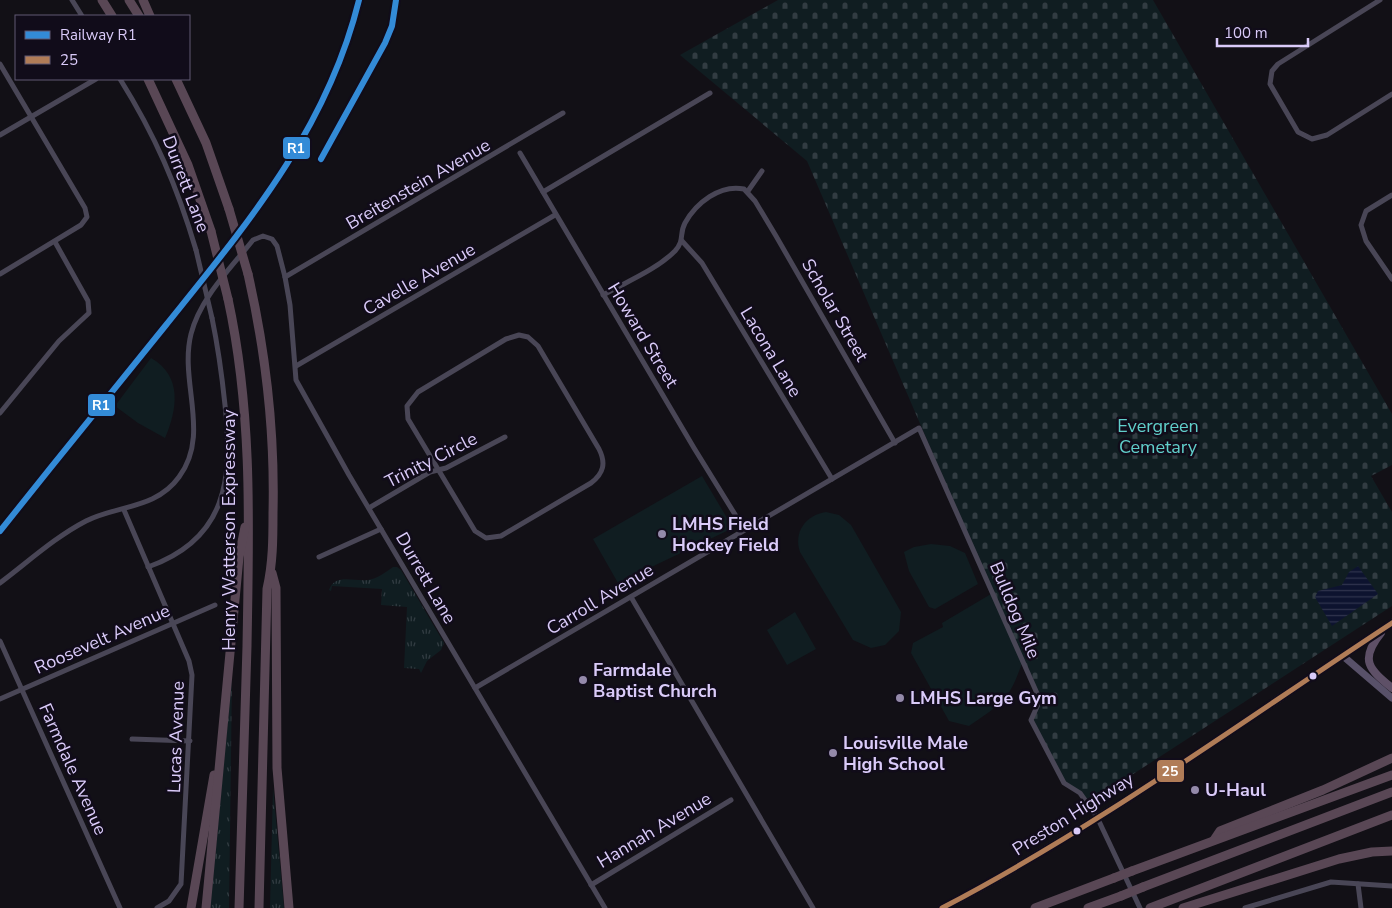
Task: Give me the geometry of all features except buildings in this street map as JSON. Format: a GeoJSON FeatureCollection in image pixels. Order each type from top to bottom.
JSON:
{"type":"FeatureCollection","features":[{"type":"Feature","properties":{"kind":"highway"},"geometry":{"type":"LineString","coordinates":[[102,0],[111,15]]}},
{"type":"Feature","properties":{"kind":"highway"},"geometry":{"type":"LineString","coordinates":[[129,0],[138,15]]}},
{"type":"Feature","properties":{"kind":"highway"},"geometry":{"type":"LineString","coordinates":[[143,0],[150,15]]}},
{"type":"Feature","properties":{"kind":"highway","name":"Henry Watterson Expressway"},"geometry":{"type":"LineString","coordinates":[[148,80],[188,165],[211,231],[228,299],[245,401],[249,507],[239,908]]}},
{"type":"Feature","properties":{"kind":"highway","name":"Henry Watterson Expressway"},"geometry":{"type":"LineString","coordinates":[[176,80],[206,143],[229,209],[248,274],[259,328],[271,411],[274,472],[272,570],[267,588],[261,890],[259,908]]}},
{"type":"Feature","properties":{"kind":"highway"},"geometry":{"type":"LineString","coordinates":[[206,908],[239,557],[249,507]]}},
{"type":"Feature","properties":{"kind":"highway"},"geometry":{"type":"LineString","coordinates":[[272,570],[276,588],[277,768],[289,908]]}},
{"type":"Feature","properties":{"kind":"highway"},"geometry":{"type":"LineString","coordinates":[[1214,840],[1220,830],[1323,790],[1392,758]]}},
{"type":"Feature","properties":{"kind":"highway"},"geometry":{"type":"LineString","coordinates":[[191,908],[212,780],[220,764]]}},
{"type":"Feature","properties":{"kind":"highway"},"geometry":{"type":"LineString","coordinates":[[1035,908],[1392,775]]}},
{"type":"Feature","properties":{"kind":"highway"},"geometry":{"type":"LineString","coordinates":[[1088,908],[1392,792]]}},
{"type":"Feature","properties":{"kind":"highway"},"geometry":{"type":"LineString","coordinates":[[1150,908],[1392,815]]}},
{"type":"Feature","properties":{"kind":"highway"},"geometry":{"type":"LineString","coordinates":[[1183,908],[1339,859],[1372,852],[1392,851]]}},
{"type":"Feature","properties":{"kind":"highway"},"geometry":{"type":"LineString","coordinates":[[261,890],[265,908]]}},
{"type":"Feature","properties":{"kind":"main road","name":"Preston Highway"},"geometry":{"type":"LineString","coordinates":[[942,908],[1026,861],[1097,817],[1389,625]]}},
{"type":"Feature","properties":{"kind":"main road"},"geometry":{"type":"LineString","coordinates":[[1389,625],[1371,646],[1368,661],[1375,673],[1392,688]]}},
{"type":"Feature","properties":{"kind":"main road"},"geometry":{"type":"LineString","coordinates":[[1343,656],[1392,698]]}},
{"type":"Feature","properties":{"kind":"street"},"geometry":{"type":"LineString","coordinates":[[72,0],[81,15]]}},
{"type":"Feature","properties":{"kind":"street"},"geometry":{"type":"LineString","coordinates":[[1380,0],[1275,68],[1270,76],[1270,84],[1281,106],[1301,134],[1308,138],[1318,138],[1392,94]]}},
{"type":"Feature","properties":{"kind":"street"},"geometry":{"type":"LineString","coordinates":[[0,64],[85,208],[87,217],[81,225],[0,274]]}},
{"type":"Feature","properties":{"kind":"street"},"geometry":{"type":"LineString","coordinates":[[0,136],[94,80]]}},
{"type":"Feature","properties":{"kind":"street","name":"Durrett Lane"},"geometry":{"type":"LineString","coordinates":[[121,80],[158,143],[178,192],[196,250],[221,367],[228,439],[228,464],[225,488],[213,516],[193,541],[177,553],[148,567]]}},
{"type":"Feature","properties":{"kind":"street"},"geometry":{"type":"LineString","coordinates":[[543,192],[710,93]]}},
{"type":"Feature","properties":{"kind":"street","name":"Breitenstein Avenue"},"geometry":{"type":"LineString","coordinates":[[285,277],[563,113]]}},
{"type":"Feature","properties":{"kind":"street","name":"Howard Street"},"geometry":{"type":"LineString","coordinates":[[520,153],[694,448],[744,528]]}},
{"type":"Feature","properties":{"kind":"street"},"geometry":{"type":"LineString","coordinates":[[603,295],[659,263],[682,242],[684,225],[711,195],[726,188],[739,188],[748,192],[762,172]]}},
{"type":"Feature","properties":{"kind":"street","name":"Scholar Street"},"geometry":{"type":"LineString","coordinates":[[748,192],[776,236],[895,443]]}},
{"type":"Feature","properties":{"kind":"street"},"geometry":{"type":"LineString","coordinates":[[1392,195],[1366,211],[1361,221],[1362,234],[1374,255],[1392,279]]}},
{"type":"Feature","properties":{"kind":"street","name":"Cavelle Avenue"},"geometry":{"type":"LineString","coordinates":[[296,366],[555,215]]}},
{"type":"Feature","properties":{"kind":"street","name":"Durrett Lane"},"geometry":{"type":"LineString","coordinates":[[124,510],[160,496],[176,482],[187,464],[194,440],[188,366],[190,338],[205,302],[253,240],[263,236],[275,243],[285,277],[296,380],[381,529],[605,908]]}},
{"type":"Feature","properties":{"kind":"street"},"geometry":{"type":"LineString","coordinates":[[0,413],[58,341],[89,313],[88,301],[55,242]]}},
{"type":"Feature","properties":{"kind":"street","name":"Lacona Lane"},"geometry":{"type":"LineString","coordinates":[[682,242],[702,263],[832,479]]}},
{"type":"Feature","properties":{"kind":"street"},"geometry":{"type":"LineString","coordinates":[[519,335],[528,337],[538,346],[599,449],[603,460],[600,476],[591,483],[516,528],[493,538],[482,536],[475,531],[438,470],[408,419],[407,411],[410,399],[418,392],[498,344],[519,335]]}},
{"type":"Feature","properties":{"kind":"street","name":"Bulldog Mile"},"geometry":{"type":"LineString","coordinates":[[895,443],[919,428],[1040,700],[1031,720],[1064,783],[1080,793],[1097,817]]}},
{"type":"Feature","properties":{"kind":"street","name":"Trinity Circle"},"geometry":{"type":"LineString","coordinates":[[369,508],[430,472],[477,454],[505,437]]}},
{"type":"Feature","properties":{"kind":"street","name":"Carroll Avenue"},"geometry":{"type":"LineString","coordinates":[[475,688],[631,597],[744,528],[895,443]]}},
{"type":"Feature","properties":{"kind":"street"},"geometry":{"type":"LineString","coordinates":[[0,583],[72,529],[88,520],[124,510]]}},
{"type":"Feature","properties":{"kind":"street","name":"Lucas Avenue"},"geometry":{"type":"LineString","coordinates":[[124,510],[191,668],[190,741],[182,884],[176,894],[157,908]]}},
{"type":"Feature","properties":{"kind":"street"},"geometry":{"type":"LineString","coordinates":[[319,557],[381,529]]}},
{"type":"Feature","properties":{"kind":"street"},"geometry":{"type":"LineString","coordinates":[[631,597],[813,908]]}},
{"type":"Feature","properties":{"kind":"street","name":"Roosevelt Avenue"},"geometry":{"type":"LineString","coordinates":[[0,699],[215,605]]}},
{"type":"Feature","properties":{"kind":"street","name":"Farmdale Avenue"},"geometry":{"type":"LineString","coordinates":[[0,641],[120,908]]}},
{"type":"Feature","properties":{"kind":"street"},"geometry":{"type":"LineString","coordinates":[[132,739],[190,741]]}},
{"type":"Feature","properties":{"kind":"street","name":"Hannah Avenue"},"geometry":{"type":"LineString","coordinates":[[591,885],[731,800]]}},
{"type":"Feature","properties":{"kind":"street"},"geometry":{"type":"LineString","coordinates":[[1097,817],[1140,908]]}},
{"type":"Feature","properties":{"kind":"street"},"geometry":{"type":"LineString","coordinates":[[1245,908],[1331,882],[1392,886]]}},
{"type":"Feature","properties":{"kind":"street"},"geometry":{"type":"LineString","coordinates":[[1358,884],[1361,908]]}},
{"type":"Feature","properties":{"kind":"green space","name":"Evergreen Cemetary"},"geometry":{"type":"Polygon","coordinates":[[[778,0],[1153,0],[1392,414],[1392,465],[1371,476],[1392,512],[1392,606],[1087,804],[1080,793],[1064,783],[1031,720],[1039,700],[807,161],[680,55],[778,0]]]}},
{"type":"Feature","properties":{"kind":"green space"},"geometry":{"type":"Polygon","coordinates":[[[151,358],[161,365],[173,384],[174,405],[165,438],[138,423],[115,406],[151,358]]]}},
{"type":"Feature","properties":{"kind":"green space","name":"LMHS Field Hockey Field"},"geometry":{"type":"Polygon","coordinates":[[[702,476],[733,528],[618,583],[593,539],[702,476]]]}},
{"type":"Feature","properties":{"kind":"green space"},"geometry":{"type":"Polygon","coordinates":[[[826,512],[839,515],[851,525],[901,612],[899,631],[885,645],[871,648],[853,640],[800,552],[798,538],[803,526],[813,517],[826,512]]]}},
{"type":"Feature","properties":{"kind":"green space"},"geometry":{"type":"Polygon","coordinates":[[[931,544],[950,546],[965,553],[978,584],[935,609],[929,607],[909,571],[904,552],[914,547],[931,544]]]}},
{"type":"Feature","properties":{"kind":"green space"},"geometry":{"type":"Polygon","coordinates":[[[393,567],[401,570],[444,643],[441,650],[427,661],[421,673],[419,669],[404,668],[407,607],[381,605],[382,589],[332,586],[331,591],[329,590],[332,585],[340,580],[371,579],[393,567]]]}},
{"type":"Feature","properties":{"kind":"green space"},"geometry":{"type":"Polygon","coordinates":[[[991,594],[1022,663],[1013,686],[1003,700],[969,726],[949,721],[911,653],[913,643],[943,627],[942,623],[991,594]]]}},
{"type":"Feature","properties":{"kind":"green space"},"geometry":{"type":"Polygon","coordinates":[[[795,612],[816,649],[787,665],[767,630],[795,612]]]}},
{"type":"Feature","properties":{"kind":"green space"},"geometry":{"type":"Polygon","coordinates":[[[232,679],[229,908],[210,908],[232,679]]]}},
{"type":"Feature","properties":{"kind":"green space"},"geometry":{"type":"Polygon","coordinates":[[[273,788],[284,908],[270,908],[273,788]]]}},
{"type":"Feature","properties":{"kind":"water"},"geometry":{"type":"Polygon","coordinates":[[[1358,566],[1378,594],[1332,626],[1315,597],[1318,591],[1342,585],[1349,572],[1358,566]]]}},
{"type":"Feature","properties":{"kind":"rail line","name":"R1"},"geometry":{"type":"LineString","coordinates":[[0,531],[226,250],[281,173],[327,91],[345,47],[359,0]]}},
{"type":"Feature","properties":{"kind":"rail line","name":"R1"},"geometry":{"type":"LineString","coordinates":[[321,159],[385,43],[392,26],[396,0]]}},
{"type":"Feature","properties":{"kind":"transit line","name":"25"},"geometry":{"type":"LineString","coordinates":[[942,908],[1058,843],[1392,623]]}},
{"type":"Feature","properties":{"kind":"place","name":"LMHS Field Hockey Field"},"geometry":{"type":"Point","coordinates":[662,534]}},
{"type":"Feature","properties":{"kind":"place","name":"Farmdale Baptist Church"},"geometry":{"type":"Point","coordinates":[583,680]}},
{"type":"Feature","properties":{"kind":"place","name":"LMHS Large Gym"},"geometry":{"type":"Point","coordinates":[900,698]}},
{"type":"Feature","properties":{"kind":"place","name":"Louisville Male High School"},"geometry":{"type":"Point","coordinates":[833,753]}},
{"type":"Feature","properties":{"kind":"place","name":"U-Haul"},"geometry":{"type":"Point","coordinates":[1195,790]}}]}
